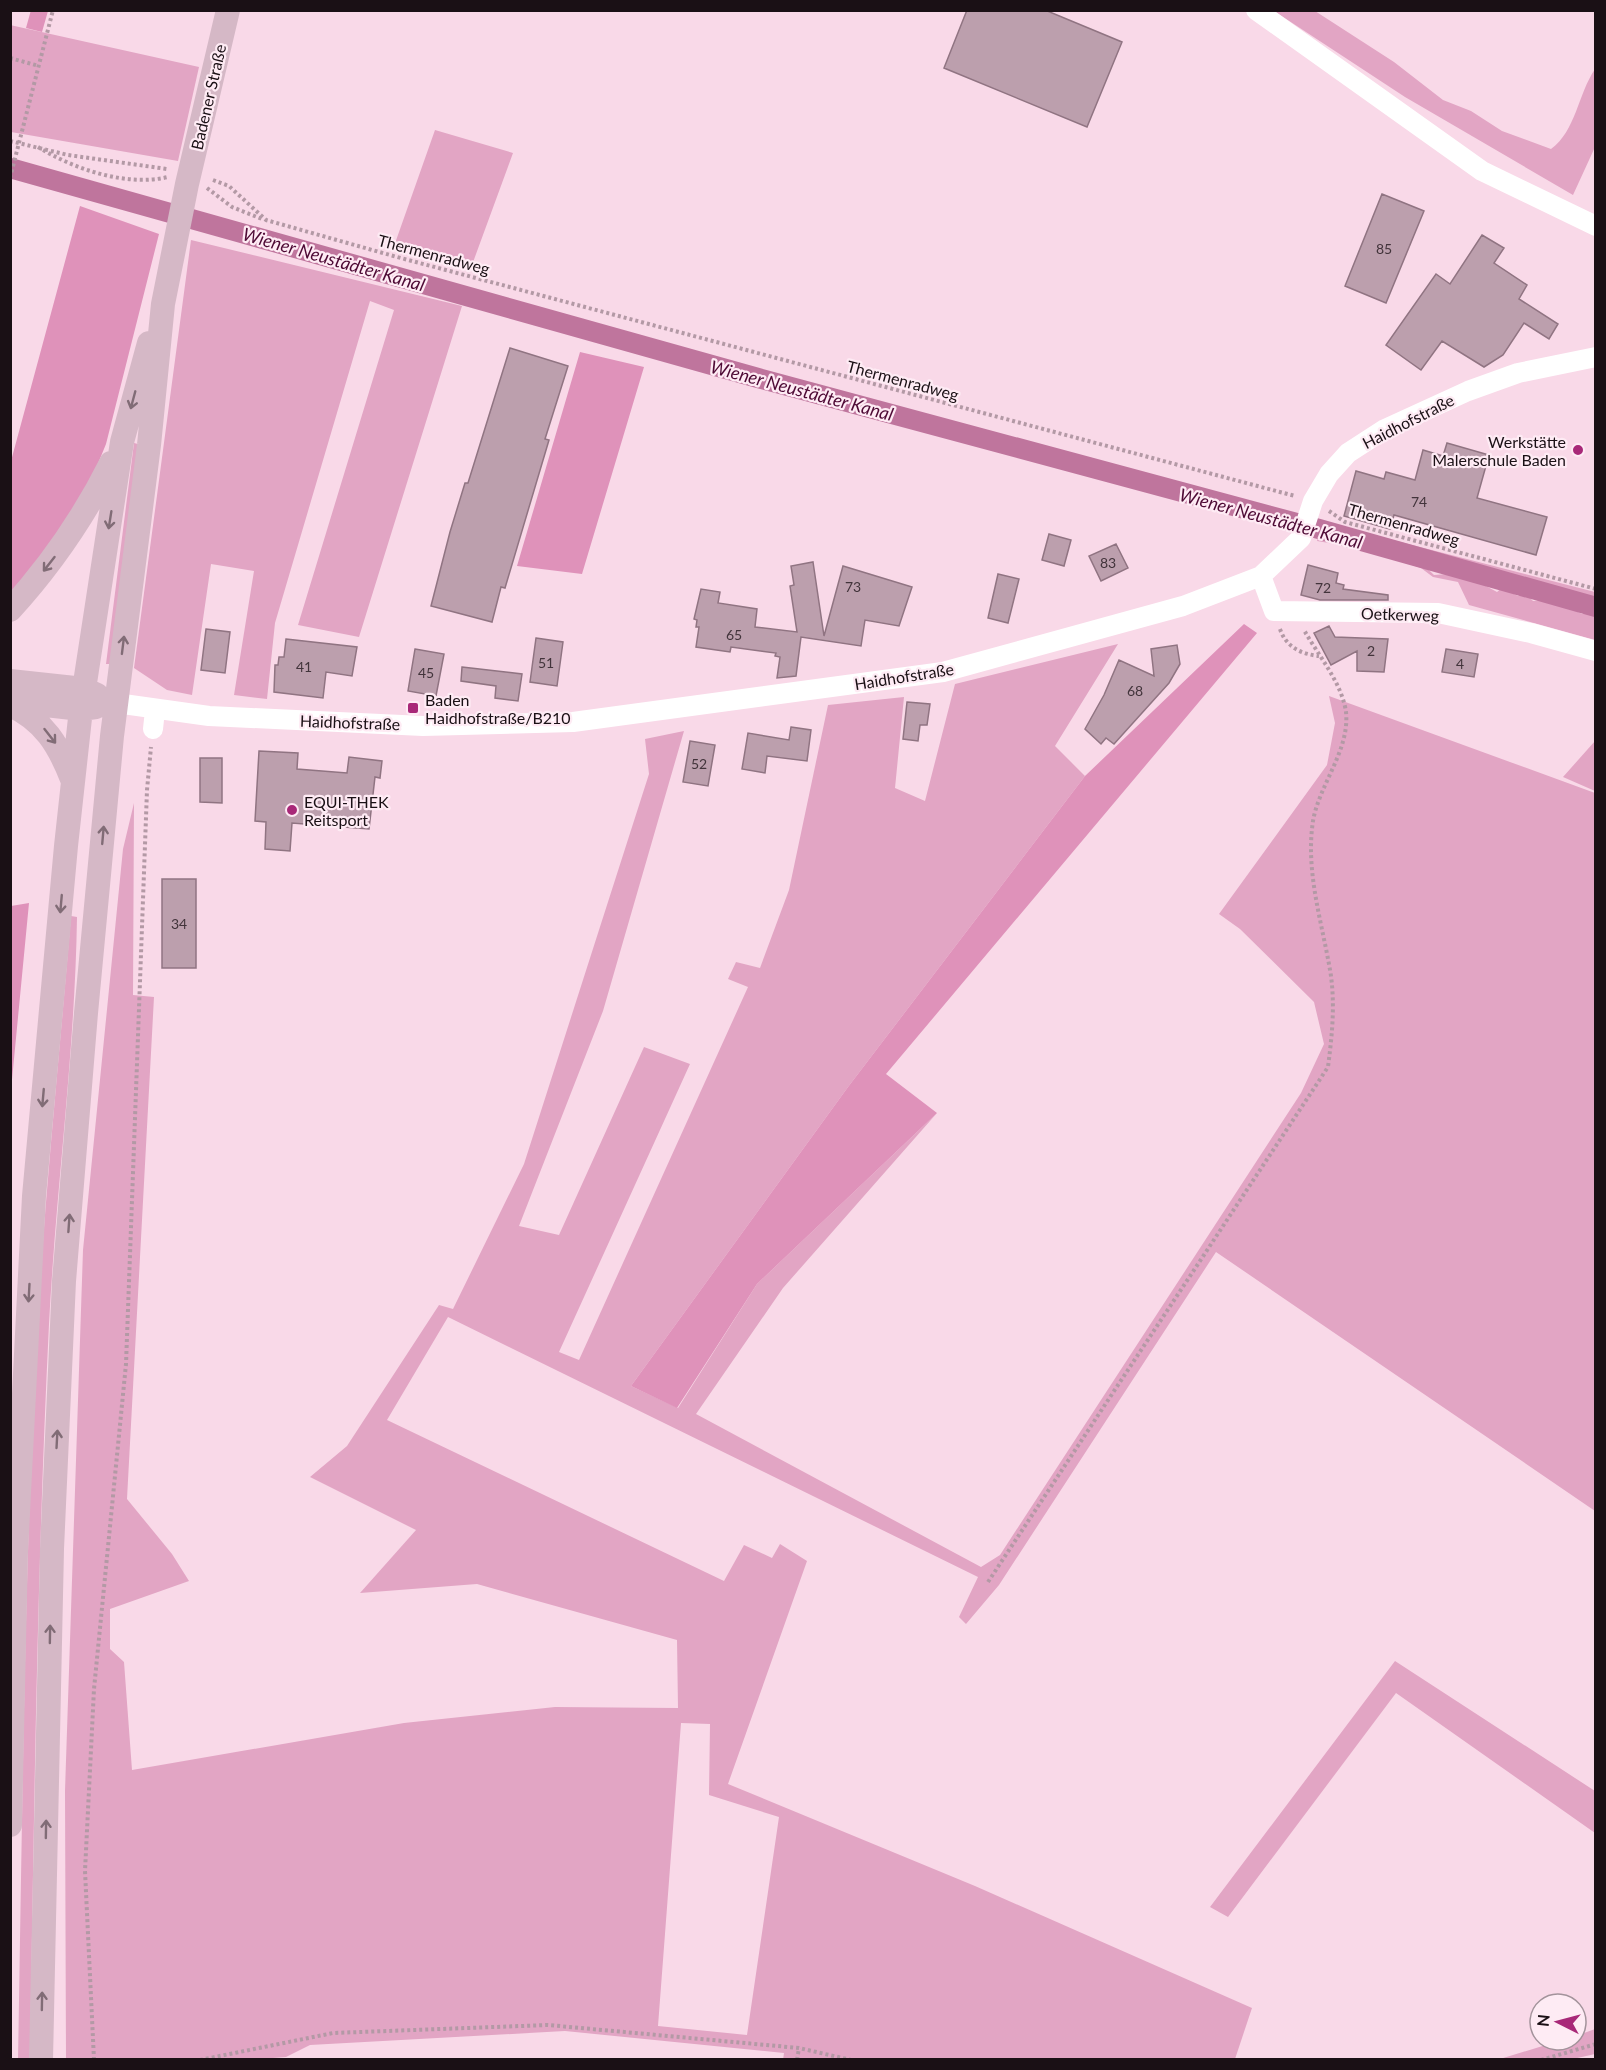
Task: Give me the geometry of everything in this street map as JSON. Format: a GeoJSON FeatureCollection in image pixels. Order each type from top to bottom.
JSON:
{"type":"FeatureCollection","features":[{"type":"Feature","properties":{"kind":"main road","name":"Badener Straße"},"geometry":{"type":"LineString","coordinates":[[163,304],[177,230],[228,10]]}},
{"type":"Feature","properties":{"kind":"main road"},"geometry":{"type":"LineString","coordinates":[[10,1825],[16,1552],[34,1196],[73,781],[82,699],[122,442],[140,370],[163,304]]}},
{"type":"Feature","properties":{"kind":"main road"},"geometry":{"type":"LineString","coordinates":[[41,2060],[52,1549],[64,1281],[85,1024],[116,703],[149,445],[163,304]]}},
{"type":"Feature","properties":{"kind":"main road"},"geometry":{"type":"LineString","coordinates":[[10,610],[67,541],[93,499],[122,442]]}},
{"type":"Feature","properties":{"kind":"main road","name":"Haidhofstraße"},"geometry":{"type":"LineString","coordinates":[[10,681],[82,699],[116,703]]}},
{"type":"Feature","properties":{"kind":"main road","name":"Haidhofstraße"},"geometry":{"type":"LineString","coordinates":[[10,703],[82,699]]}},
{"type":"Feature","properties":{"kind":"main road","name":"Haidhofstraße"},"geometry":{"type":"LineString","coordinates":[[10,703],[35,720],[50,734],[59,748],[73,781]]}},
{"type":"Feature","properties":{"kind":"street"},"geometry":{"type":"LineString","coordinates":[[1256,10],[1482,171],[1596,226]]}},
{"type":"Feature","properties":{"kind":"street","name":"Haidhofstraße"},"geometry":{"type":"LineString","coordinates":[[116,703],[154,719],[209,716],[423,726],[573,722],[943,672],[1183,606],[1261,576],[1301,538],[1310,509],[1329,474],[1348,453],[1385,429],[1468,391],[1518,373],[1596,357]]}},
{"type":"Feature","properties":{"kind":"street"},"geometry":{"type":"LineString","coordinates":[[1261,576],[1284,611]]}},
{"type":"Feature","properties":{"kind":"street","name":"Oetkerweg"},"geometry":{"type":"LineString","coordinates":[[1284,611],[1438,613],[1530,633],[1596,651]]}},
{"type":"Feature","properties":{"kind":"path"},"geometry":{"type":"LineString","coordinates":[[10,178],[53,10]]}},
{"type":"Feature","properties":{"kind":"path"},"geometry":{"type":"LineString","coordinates":[[10,58],[39,66]]}},
{"type":"Feature","properties":{"kind":"path"},"geometry":{"type":"LineString","coordinates":[[10,141],[166,170]]}},
{"type":"Feature","properties":{"kind":"path"},"geometry":{"type":"LineString","coordinates":[[38,147],[64,163],[108,175],[149,180],[170,176],[203,184],[232,207],[266,220]]}},
{"type":"Feature","properties":{"kind":"path","name":"Thermenradweg"},"geometry":{"type":"LineString","coordinates":[[213,180],[229,186],[266,220],[1310,509],[1345,522],[1596,589]]}},
{"type":"Feature","properties":{"kind":"path"},"geometry":{"type":"LineString","coordinates":[[1284,611],[1283,639],[1303,654],[1319,656]]}},
{"type":"Feature","properties":{"kind":"path"},"geometry":{"type":"LineString","coordinates":[[988,1582],[1328,1067],[1335,1020],[1331,977],[1312,870],[1313,820],[1341,744],[1346,712],[1334,680],[1319,656],[1284,611]]}},
{"type":"Feature","properties":{"kind":"path"},"geometry":{"type":"LineString","coordinates":[[94,2060],[85,1871],[94,1689],[126,1364],[147,790],[154,719]]}},
{"type":"Feature","properties":{"kind":"path"},"geometry":{"type":"LineString","coordinates":[[200,2060],[333,2033],[548,2025],[799,2048],[851,2060]]}},
{"type":"Feature","properties":{"kind":"path"},"geometry":{"type":"LineString","coordinates":[[1541,2060],[1596,2044]]}},
{"type":"Feature","properties":{"kind":"path"},"geometry":{"type":"LineString","coordinates":[[797,2060],[799,2048]]}},
{"type":"Feature","properties":{"kind":"shaded area"},"geometry":{"type":"Polygon","coordinates":[[[31,10],[48,11],[42,32],[26,28],[31,10]]]}},
{"type":"Feature","properties":{"kind":"shaded area"},"geometry":{"type":"Polygon","coordinates":[[[1274,11],[1315,11],[1394,62],[1443,100],[1471,111],[1502,131],[1551,149],[1566,132],[1595,69],[1595,147],[1573,195],[1405,97],[1274,11]]]}},
{"type":"Feature","properties":{"kind":"shaded area"},"geometry":{"type":"Polygon","coordinates":[[[10,25],[199,67],[178,161],[11,132],[10,25]]]}},
{"type":"Feature","properties":{"kind":"shaded area"},"geometry":{"type":"Polygon","coordinates":[[[435,130],[513,153],[472,265],[393,249],[435,130]]]}},
{"type":"Feature","properties":{"kind":"shaded area"},"geometry":{"type":"Polygon","coordinates":[[[80,206],[159,234],[106,444],[84,498],[11,599],[11,461],[80,206]]]}},
{"type":"Feature","properties":{"kind":"shaded area"},"geometry":{"type":"Polygon","coordinates":[[[191,240],[462,306],[359,637],[298,625],[394,310],[370,301],[275,623],[267,699],[234,695],[254,571],[211,564],[192,695],[167,690],[134,668],[191,240]]]}},
{"type":"Feature","properties":{"kind":"shaded area"},"geometry":{"type":"Polygon","coordinates":[[[580,352],[644,367],[582,574],[517,566],[580,352]]]}},
{"type":"Feature","properties":{"kind":"shaded area"},"geometry":{"type":"Polygon","coordinates":[[[134,443],[138,444],[110,664],[106,664],[134,443]]]}},
{"type":"Feature","properties":{"kind":"shaded area"},"geometry":{"type":"Polygon","coordinates":[[[1323,522],[1595,592],[1595,604],[1564,590],[1554,592],[1328,530],[1327,535],[1421,562],[1434,575],[1462,573],[1497,592],[1502,588],[1518,596],[1525,593],[1533,601],[1549,600],[1566,605],[1567,609],[1570,608],[1582,614],[1595,612],[1595,640],[1469,605],[1458,582],[1433,577],[1421,568],[1364,549],[1317,541],[1323,522]]]}},
{"type":"Feature","properties":{"kind":"shaded area"},"geometry":{"type":"Polygon","coordinates":[[[1244,624],[1257,633],[886,1074],[937,1113],[757,1284],[677,1408],[631,1386],[848,1087],[1085,776],[1244,624]]]}},
{"type":"Feature","properties":{"kind":"shaded area"},"geometry":{"type":"Polygon","coordinates":[[[1118,644],[1055,746],[1085,776],[848,1087],[631,1386],[678,1408],[757,1284],[937,1113],[783,1288],[696,1414],[981,1567],[1000,1555],[1301,1093],[1324,1044],[1314,1002],[1240,929],[1219,914],[1327,765],[1335,723],[1329,696],[1595,793],[1595,1511],[1216,1252],[999,1585],[966,1624],[959,1617],[978,1577],[448,1317],[387,1420],[724,1581],[744,1545],[772,1558],[780,1544],[807,1561],[728,1784],[975,1886],[1252,2008],[1235,2059],[783,2060],[784,2053],[565,2031],[310,2045],[286,2057],[260,2059],[66,2060],[65,1791],[83,1250],[123,849],[134,803],[133,995],[154,997],[127,1499],[172,1554],[189,1581],[110,1609],[110,1649],[124,1662],[132,1770],[404,1723],[555,1707],[678,1708],[677,1640],[477,1584],[360,1593],[416,1530],[310,1477],[347,1446],[439,1305],[453,1309],[524,1164],[649,774],[645,739],[684,731],[603,1011],[519,1226],[559,1235],[644,1047],[690,1064],[559,1352],[579,1360],[748,987],[728,979],[736,962],[760,968],[789,890],[828,705],[904,697],[895,788],[925,801],[955,684],[1118,644]],[[681,1723],[658,2026],[747,2035],[779,1817],[709,1795],[710,1724],[681,1723]]]}},
{"type":"Feature","properties":{"kind":"shaded area"},"geometry":{"type":"Polygon","coordinates":[[[1595,741],[1595,791],[1563,777],[1595,741]]]}},
{"type":"Feature","properties":{"kind":"shaded area"},"geometry":{"type":"Polygon","coordinates":[[[29,903],[11,1090],[11,906],[29,903]]]}},
{"type":"Feature","properties":{"kind":"shaded area"},"geometry":{"type":"Polygon","coordinates":[[[71,916],[77,917],[76,968],[52,1273],[42,1508],[36,1691],[30,2059],[18,2060],[26,1639],[34,1387],[45,1210],[71,916]]]}},
{"type":"Feature","properties":{"kind":"shaded area"},"geometry":{"type":"Polygon","coordinates":[[[1395,1661],[1595,1791],[1595,1833],[1396,1693],[1228,1917],[1210,1907],[1395,1661]]]}},
{"type":"Feature","properties":{"kind":"shaded area"},"geometry":{"type":"Polygon","coordinates":[[[1595,2029],[1595,2054],[1573,2059],[1500,2059],[1528,2050],[1588,2052],[1588,2032],[1595,2029]]]}},
{"type":"Feature","properties":{"kind":"building"},"geometry":{"type":"Polygon","coordinates":[[[967,10],[1045,10],[1122,42],[1087,127],[944,68],[967,10]]]}},
{"type":"Feature","properties":{"kind":"building"},"geometry":{"type":"Polygon","coordinates":[[[1382,194],[1424,211],[1386,303],[1345,286],[1382,194]]]}},
{"type":"Feature","properties":{"kind":"building"},"geometry":{"type":"Polygon","coordinates":[[[1482,235],[1504,248],[1494,263],[1527,285],[1519,299],[1558,324],[1549,339],[1524,323],[1503,355],[1484,367],[1442,341],[1421,370],[1386,345],[1436,274],[1450,284],[1482,235]]]}},
{"type":"Feature","properties":{"kind":"building"},"geometry":{"type":"Polygon","coordinates":[[[510,348],[568,366],[545,439],[549,440],[505,588],[501,587],[492,622],[431,606],[465,483],[468,483],[510,348]]]}},
{"type":"Feature","properties":{"kind":"building"},"geometry":{"type":"Polygon","coordinates":[[[1447,443],[1489,455],[1477,498],[1547,517],[1536,555],[1394,515],[1390,529],[1344,516],[1356,471],[1384,479],[1386,472],[1415,480],[1423,450],[1443,456],[1447,443]]]}},
{"type":"Feature","properties":{"kind":"building"},"geometry":{"type":"Polygon","coordinates":[[[1049,534],[1071,540],[1064,566],[1042,560],[1049,534]]]}},
{"type":"Feature","properties":{"kind":"building"},"geometry":{"type":"Polygon","coordinates":[[[1116,544],[1128,568],[1101,581],[1089,556],[1116,544]]]}},
{"type":"Feature","properties":{"kind":"building"},"geometry":{"type":"Polygon","coordinates":[[[813,562],[824,636],[843,566],[912,587],[899,626],[865,620],[861,646],[801,637],[796,676],[777,678],[780,657],[775,656],[776,653],[731,647],[730,652],[696,647],[699,627],[696,627],[697,620],[694,619],[701,589],[720,592],[718,603],[757,609],[755,627],[797,632],[790,586],[794,585],[791,566],[813,562]]]}},
{"type":"Feature","properties":{"kind":"building"},"geometry":{"type":"Polygon","coordinates":[[[1308,565],[1338,573],[1336,583],[1344,585],[1343,589],[1388,595],[1388,600],[1320,600],[1301,595],[1308,565]]]}},
{"type":"Feature","properties":{"kind":"building"},"geometry":{"type":"Polygon","coordinates":[[[998,574],[1019,579],[1008,623],[988,618],[998,574]]]}},
{"type":"Feature","properties":{"kind":"building"},"geometry":{"type":"Polygon","coordinates":[[[1329,626],[1335,637],[1388,639],[1384,672],[1357,671],[1357,651],[1331,665],[1314,633],[1329,626]]]}},
{"type":"Feature","properties":{"kind":"building"},"geometry":{"type":"Polygon","coordinates":[[[206,629],[230,632],[225,673],[201,670],[206,629]]]}},
{"type":"Feature","properties":{"kind":"building"},"geometry":{"type":"Polygon","coordinates":[[[536,638],[563,642],[557,686],[530,682],[536,638]]]}},
{"type":"Feature","properties":{"kind":"building"},"geometry":{"type":"Polygon","coordinates":[[[286,639],[357,647],[352,676],[326,672],[323,698],[274,692],[275,665],[278,665],[279,657],[284,657],[286,639]]]}},
{"type":"Feature","properties":{"kind":"building"},"geometry":{"type":"Polygon","coordinates":[[[1177,645],[1180,664],[1169,683],[1114,744],[1106,738],[1101,744],[1085,729],[1104,695],[1119,660],[1154,676],[1151,649],[1177,645]]]}},
{"type":"Feature","properties":{"kind":"building"},"geometry":{"type":"Polygon","coordinates":[[[415,649],[444,654],[436,696],[408,691],[415,649]]]}},
{"type":"Feature","properties":{"kind":"building"},"geometry":{"type":"Polygon","coordinates":[[[1446,649],[1478,654],[1474,677],[1442,672],[1446,649]]]}},
{"type":"Feature","properties":{"kind":"building"},"geometry":{"type":"Polygon","coordinates":[[[462,667],[522,674],[518,701],[495,698],[496,686],[461,681],[462,667]]]}},
{"type":"Feature","properties":{"kind":"building"},"geometry":{"type":"Polygon","coordinates":[[[907,702],[930,704],[927,725],[920,725],[918,741],[903,739],[907,702]]]}},
{"type":"Feature","properties":{"kind":"building"},"geometry":{"type":"Polygon","coordinates":[[[791,727],[811,730],[807,761],[767,756],[765,773],[742,769],[748,733],[789,740],[791,727]]]}},
{"type":"Feature","properties":{"kind":"building"},"geometry":{"type":"Polygon","coordinates":[[[690,741],[715,745],[708,786],[683,782],[690,741]]]}},
{"type":"Feature","properties":{"kind":"building","name":"EQUI-THEK Reitsport"},"geometry":{"type":"Polygon","coordinates":[[[259,751],[298,753],[297,769],[347,773],[349,757],[382,761],[380,778],[375,777],[369,829],[292,823],[290,851],[265,849],[266,822],[255,821],[259,751]]]}},
{"type":"Feature","properties":{"kind":"building"},"geometry":{"type":"Polygon","coordinates":[[[200,758],[222,758],[222,803],[200,802],[200,758]]]}},
{"type":"Feature","properties":{"kind":"building"},"geometry":{"type":"Polygon","coordinates":[[[162,879],[196,879],[196,968],[162,968],[162,879]]]}},
{"type":"Feature","properties":{"kind":"waterway","name":"Wiener Neustädter Kanal"},"geometry":{"type":"LineString","coordinates":[[10,168],[758,378],[1319,529],[1596,607]]}},
{"type":"Feature","properties":{"kind":"place","name":"Werkstätte Malerschule Baden"},"geometry":{"type":"Point","coordinates":[1578,450]}},
{"type":"Feature","properties":{"kind":"place","name":"Baden Haidhofstraße/B210"},"geometry":{"type":"Point","coordinates":[413,708]}},
{"type":"Feature","properties":{"kind":"place","name":"EQUI-THEK Reitsport"},"geometry":{"type":"Point","coordinates":[292,810]}}]}
